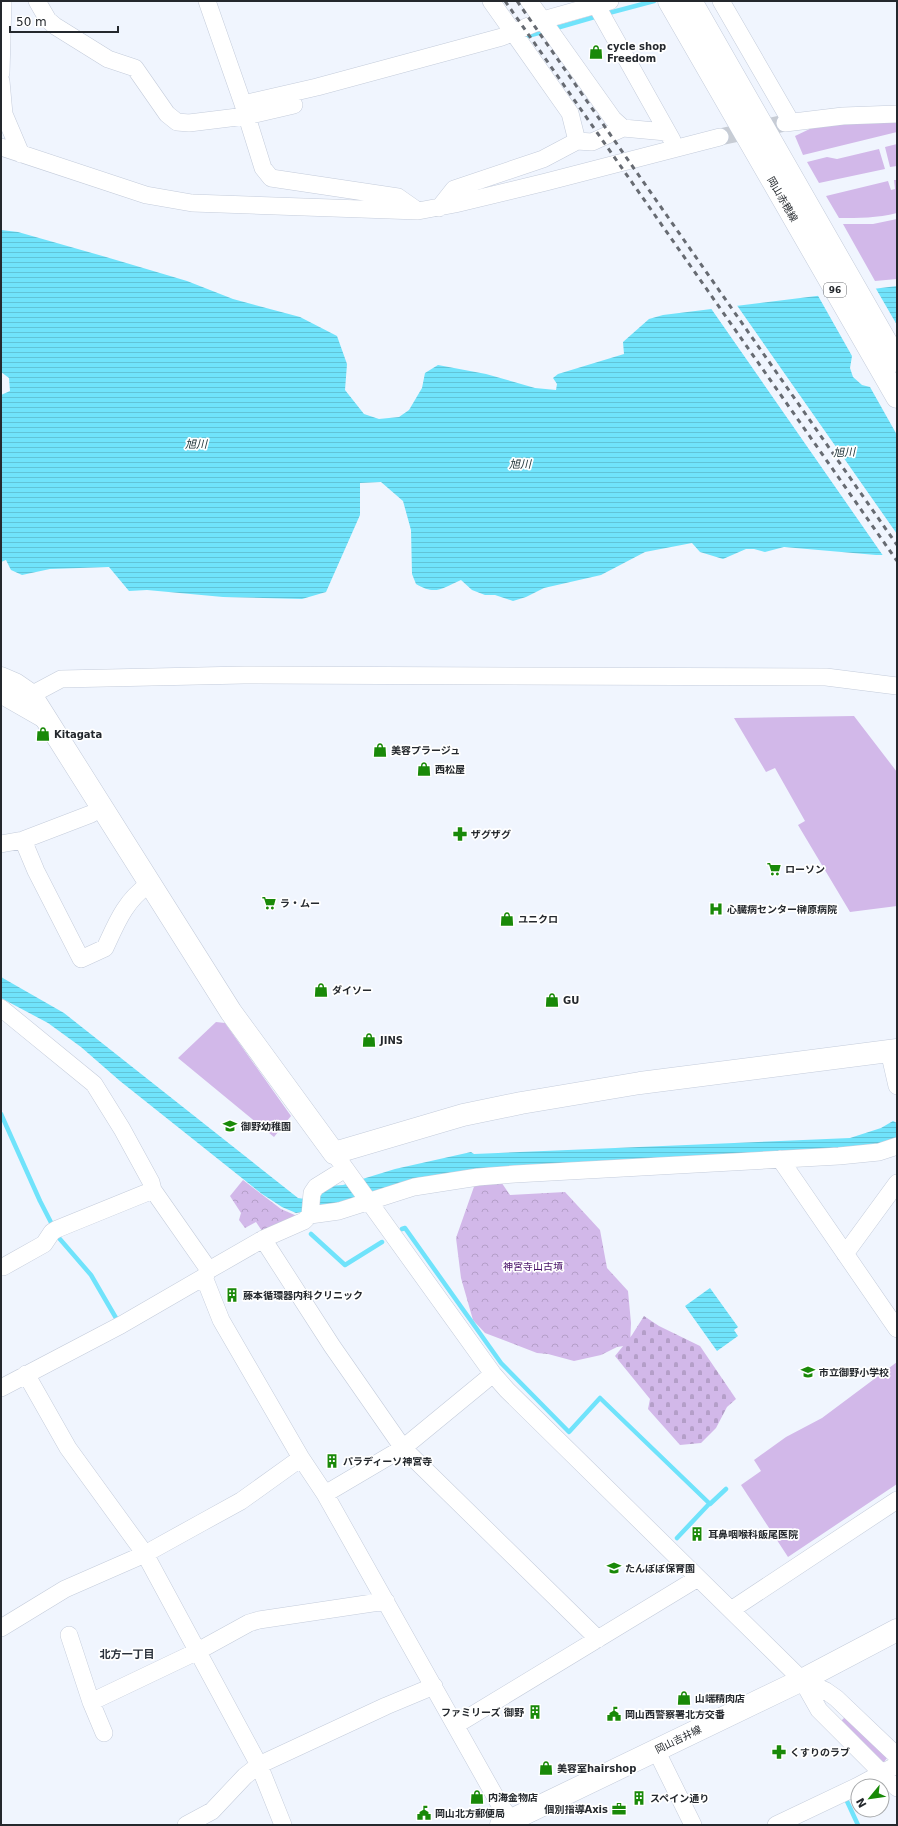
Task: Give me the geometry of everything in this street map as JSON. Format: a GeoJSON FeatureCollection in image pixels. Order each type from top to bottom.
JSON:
{"type":"FeatureCollection","features":[{"type":"Feature","properties":{"kind":"street"},"geometry":{"type":"LineString","coordinates":[[1,73],[3,1]]}},
{"type":"Feature","properties":{"kind":"street"},"geometry":{"type":"LineString","coordinates":[[37,1],[48,20],[55,26],[108,59],[135,68],[167,114],[177,122],[190,124],[502,37],[516,37],[601,8],[666,132],[678,148]]}},
{"type":"Feature","properties":{"kind":"street"},"geometry":{"type":"LineString","coordinates":[[207,1],[263,168],[271,178],[398,197],[418,211]]}},
{"type":"Feature","properties":{"kind":"street"},"geometry":{"type":"LineString","coordinates":[[491,1],[570,113],[577,141]]}},
{"type":"Feature","properties":{"kind":"street"},"geometry":{"type":"LineString","coordinates":[[530,1],[613,119],[623,128]]}},
{"type":"Feature","properties":{"kind":"street"},"geometry":{"type":"LineString","coordinates":[[721,1],[788,123],[843,116],[897,114]]}},
{"type":"Feature","properties":{"kind":"street","name":"岡山赤穂線"},"geometry":{"type":"LineString","coordinates":[[683,6],[783,180],[897,397]]}},
{"type":"Feature","properties":{"kind":"street"},"geometry":{"type":"LineString","coordinates":[[1,81],[4,114],[21,154]]}},
{"type":"Feature","properties":{"kind":"street"},"geometry":{"type":"LineString","coordinates":[[244,110],[295,105]]}},
{"type":"Feature","properties":{"kind":"street"},"geometry":{"type":"LineString","coordinates":[[439,208],[454,189],[543,159],[577,141],[592,142],[623,128],[666,132]]}},
{"type":"Feature","properties":{"kind":"street"},"geometry":{"type":"LineString","coordinates":[[1,147],[146,195],[192,203],[418,211],[439,208],[720,137]]}},
{"type":"Feature","properties":{"kind":"street","name":"岡山赤穂線"},"geometry":{"type":"LineString","coordinates":[[783,180],[897,361]]}},
{"type":"Feature","properties":{"kind":"street"},"geometry":{"type":"LineString","coordinates":[[31,694],[60,679],[244,676],[826,677],[897,686]]}},
{"type":"Feature","properties":{"kind":"street"},"geometry":{"type":"LineString","coordinates":[[1,678],[15,684],[31,694],[230,1012],[494,1374],[507,1390],[802,1680],[819,1710],[890,1769],[897,1788]]}},
{"type":"Feature","properties":{"kind":"street"},"geometry":{"type":"LineString","coordinates":[[1,695],[48,722]]}},
{"type":"Feature","properties":{"kind":"street"},"geometry":{"type":"LineString","coordinates":[[1,844],[23,840],[91,814],[101,808]]}},
{"type":"Feature","properties":{"kind":"street"},"geometry":{"type":"LineString","coordinates":[[23,840],[36,871],[81,959],[105,948],[121,912],[140,890],[149,884]]}},
{"type":"Feature","properties":{"kind":"street"},"geometry":{"type":"LineString","coordinates":[[1,1008],[94,1084],[151,1182],[153,1190],[207,1273],[221,1320],[301,1458],[325,1494],[456,1725],[509,1823]]}},
{"type":"Feature","properties":{"kind":"street"},"geometry":{"type":"LineString","coordinates":[[1,1388],[121,1325],[263,1239],[304,1221],[310,1214],[312,1193],[316,1187],[344,1168],[463,1115],[521,1103],[640,1083],[893,1050],[897,1086]]}},
{"type":"Feature","properties":{"kind":"street"},"geometry":{"type":"LineString","coordinates":[[310,1214],[339,1211],[367,1199],[414,1187],[478,1177],[879,1152],[897,1146]]}},
{"type":"Feature","properties":{"kind":"street"},"geometry":{"type":"LineString","coordinates":[[780,1159],[897,1329]]}},
{"type":"Feature","properties":{"kind":"street"},"geometry":{"type":"LineString","coordinates":[[844,1254],[897,1184]]}},
{"type":"Feature","properties":{"kind":"street"},"geometry":{"type":"LineString","coordinates":[[3,1267],[44,1244],[55,1231],[153,1190]]}},
{"type":"Feature","properties":{"kind":"street"},"geometry":{"type":"LineString","coordinates":[[263,1239],[332,1346],[403,1448],[598,1639]]}},
{"type":"Feature","properties":{"kind":"street"},"geometry":{"type":"LineString","coordinates":[[26,1374],[68,1448],[145,1554],[259,1765],[283,1825]]}},
{"type":"Feature","properties":{"kind":"street"},"geometry":{"type":"LineString","coordinates":[[325,1494],[403,1448],[494,1374]]}},
{"type":"Feature","properties":{"kind":"street"},"geometry":{"type":"LineString","coordinates":[[2,1624],[65,1589],[145,1554],[241,1501],[301,1458]]}},
{"type":"Feature","properties":{"kind":"street"},"geometry":{"type":"LineString","coordinates":[[731,1610],[897,1500]]}},
{"type":"Feature","properties":{"kind":"street"},"geometry":{"type":"LineString","coordinates":[[456,1725],[698,1578]]}},
{"type":"Feature","properties":{"kind":"street"},"geometry":{"type":"LineString","coordinates":[[91,1702],[198,1651],[249,1623],[259,1620],[386,1601]]}},
{"type":"Feature","properties":{"kind":"street","name":"岡山吉井線"},"geometry":{"type":"LineString","coordinates":[[509,1823],[802,1680],[897,1630]]}},
{"type":"Feature","properties":{"kind":"street"},"geometry":{"type":"LineString","coordinates":[[69,1635],[91,1702],[104,1733]]}},
{"type":"Feature","properties":{"kind":"street"},"geometry":{"type":"LineString","coordinates":[[802,1680],[826,1691],[836,1698],[897,1756]]}},
{"type":"Feature","properties":{"kind":"street"},"geometry":{"type":"LineString","coordinates":[[186,1825],[212,1811],[245,1776],[259,1765],[386,1706],[434,1686]]}},
{"type":"Feature","properties":{"kind":"street"},"geometry":{"type":"LineString","coordinates":[[656,1750],[693,1825]]}},
{"type":"Feature","properties":{"kind":"street"},"geometry":{"type":"LineString","coordinates":[[873,1778],[890,1769]]}},
{"type":"Feature","properties":{"kind":"street"},"geometry":{"type":"LineString","coordinates":[[776,1825],[850,1790]]}},
{"type":"Feature","properties":{"kind":"green space"},"geometry":{"type":"Polygon","coordinates":[[[897,120],[897,132],[803,155],[795,136],[816,126],[897,120]]]}},
{"type":"Feature","properties":{"kind":"green space"},"geometry":{"type":"Polygon","coordinates":[[[897,144],[897,166],[890,167],[885,147],[897,144]]]}},
{"type":"Feature","properties":{"kind":"green space"},"geometry":{"type":"Polygon","coordinates":[[[879,149],[885,169],[819,183],[807,162],[827,157],[837,159],[879,149]]]}},
{"type":"Feature","properties":{"kind":"green space"},"geometry":{"type":"Polygon","coordinates":[[[894,180],[897,180],[897,213],[890,215],[861,218],[839,218],[826,196],[888,181],[891,190],[895,189],[894,180]]]}},
{"type":"Feature","properties":{"kind":"green space"},"geometry":{"type":"Polygon","coordinates":[[[897,219],[897,279],[875,281],[843,224],[873,224],[897,219]]]}},
{"type":"Feature","properties":{"kind":"green space"},"geometry":{"type":"Polygon","coordinates":[[[854,716],[897,772],[897,906],[850,912],[798,825],[805,821],[775,768],[766,772],[734,718],[854,716]]]}},
{"type":"Feature","properties":{"kind":"green space"},"geometry":{"type":"Polygon","coordinates":[[[216,1022],[225,1023],[291,1116],[274,1137],[178,1058],[216,1022]]]}},
{"type":"Feature","properties":{"kind":"green space","name":"神宮寺山古墳"},"geometry":{"type":"Polygon","coordinates":[[[499,1179],[510,1195],[565,1192],[600,1230],[607,1268],[628,1291],[631,1323],[630,1345],[617,1347],[601,1355],[574,1361],[548,1354],[537,1353],[485,1333],[473,1320],[461,1278],[456,1238],[476,1181],[499,1179]]]}},
{"type":"Feature","properties":{"kind":"green space"},"geometry":{"type":"Polygon","coordinates":[[[243,1180],[281,1209],[297,1216],[264,1234],[256,1222],[245,1228],[239,1220],[241,1213],[230,1196],[243,1180]]]}},
{"type":"Feature","properties":{"kind":"green space"},"geometry":{"type":"Polygon","coordinates":[[[644,1316],[659,1326],[700,1346],[736,1399],[727,1407],[716,1428],[701,1443],[680,1445],[648,1409],[650,1399],[615,1356],[632,1335],[644,1316]]]}},
{"type":"Feature","properties":{"kind":"green space"},"geometry":{"type":"Polygon","coordinates":[[[897,1362],[897,1484],[788,1557],[741,1485],[761,1471],[754,1460],[786,1437],[822,1418],[897,1362]]]}},
{"type":"Feature","properties":{"kind":"green space"},"geometry":{"type":"Polygon","coordinates":[[[845,1717],[887,1758],[884,1762],[842,1723],[842,1720],[845,1717]]]}},
{"type":"Feature","properties":{"kind":"water","name":"旭川"},"geometry":{"type":"Polygon","coordinates":[[[1,230],[18,232],[106,257],[187,281],[233,299],[300,317],[337,336],[347,364],[345,390],[364,414],[379,419],[399,417],[409,410],[422,388],[425,373],[438,365],[486,374],[535,388],[556,390],[557,384],[553,378],[558,374],[624,354],[623,342],[649,319],[663,315],[897,286],[897,555],[876,555],[784,547],[765,552],[754,549],[746,549],[723,559],[700,552],[692,543],[645,552],[601,575],[544,588],[526,597],[513,601],[495,595],[485,595],[472,590],[461,580],[439,590],[429,590],[416,584],[412,574],[411,530],[403,501],[381,482],[360,483],[360,515],[326,592],[302,599],[223,597],[147,590],[129,591],[109,567],[50,569],[22,575],[11,570],[6,560],[1,562],[1,395],[10,391],[9,378],[1,372],[1,230]]]}},
{"type":"Feature","properties":{"kind":"water"},"geometry":{"type":"Polygon","coordinates":[[[1,977],[64,1013],[298,1198],[305,1199],[329,1186],[343,1185],[395,1169],[471,1152],[474,1154],[850,1138],[881,1128],[893,1121],[897,1123],[897,1139],[867,1149],[552,1167],[296,1213],[282,1207],[262,1194],[120,1081],[81,1047],[48,1023],[1,998],[1,977]]]}},
{"type":"Feature","properties":{"kind":"water"},"geometry":{"type":"Polygon","coordinates":[[[710,1288],[738,1327],[734,1330],[738,1336],[717,1351],[685,1306],[710,1288]]]}},
{"type":"Feature","properties":{"kind":"pier"},"geometry":{"type":"Polygon","coordinates":[[[875,287],[897,325],[897,435],[870,387],[862,385],[853,377],[850,368],[852,356],[817,294],[875,287]]]}},
{"type":"Feature","properties":{"kind":"pier"},"geometry":{"type":"Polygon","coordinates":[[[736,304],[897,534],[897,557],[884,557],[710,307],[736,304]]]}},
{"type":"Feature","properties":{"kind":"waterway"},"geometry":{"type":"LineString","coordinates":[[605,14],[654,1]]}},
{"type":"Feature","properties":{"kind":"waterway"},"geometry":{"type":"LineString","coordinates":[[553,29],[598,16]]}},
{"type":"Feature","properties":{"kind":"waterway"},"geometry":{"type":"LineString","coordinates":[[520,38],[546,31]]}},
{"type":"Feature","properties":{"kind":"waterway"},"geometry":{"type":"LineString","coordinates":[[1,1114],[40,1201],[59,1238],[91,1275],[116,1318]]}},
{"type":"Feature","properties":{"kind":"waterway"},"geometry":{"type":"LineString","coordinates":[[402,1229],[405,1228],[501,1363],[569,1432],[600,1398],[710,1504],[726,1489]]}},
{"type":"Feature","properties":{"kind":"waterway"},"geometry":{"type":"LineString","coordinates":[[311,1234],[345,1265],[382,1242]]}},
{"type":"Feature","properties":{"kind":"waterway"},"geometry":{"type":"LineString","coordinates":[[677,1538],[709,1504]]}},
{"type":"Feature","properties":{"kind":"waterway"},"geometry":{"type":"LineString","coordinates":[[846,1799],[858,1825]]}},
{"type":"Feature","properties":{"kind":"tunnel"},"geometry":{"type":"LineString","coordinates":[[720,137],[785,123]]}},
{"type":"Feature","properties":{"kind":"railway"},"geometry":{"type":"LineString","coordinates":[[505,1],[897,561]]}},
{"type":"Feature","properties":{"kind":"railway"},"geometry":{"type":"LineString","coordinates":[[517,1],[897,545]]}},
{"type":"Feature","properties":{"kind":"place","name":"cycle shop Freedom"},"geometry":{"type":"Point","coordinates":[596,52]}},
{"type":"Feature","properties":{"kind":"place","name":"Kitagata"},"geometry":{"type":"Point","coordinates":[43,734]}},
{"type":"Feature","properties":{"kind":"place","name":"美容プラージュ"},"geometry":{"type":"Point","coordinates":[380,750]}},
{"type":"Feature","properties":{"kind":"place","name":"西松屋"},"geometry":{"type":"Point","coordinates":[424,769]}},
{"type":"Feature","properties":{"kind":"place","name":"ザグザグ"},"geometry":{"type":"Point","coordinates":[460,834]}},
{"type":"Feature","properties":{"kind":"place","name":"ローソン"},"geometry":{"type":"Point","coordinates":[774,869]}},
{"type":"Feature","properties":{"kind":"place","name":"ラ・ムー"},"geometry":{"type":"Point","coordinates":[269,903]}},
{"type":"Feature","properties":{"kind":"place","name":"心臓病センター榊原病院"},"geometry":{"type":"Point","coordinates":[716,909]}},
{"type":"Feature","properties":{"kind":"place","name":"ユニクロ"},"geometry":{"type":"Point","coordinates":[507,919]}},
{"type":"Feature","properties":{"kind":"place","name":"ダイソー"},"geometry":{"type":"Point","coordinates":[321,990]}},
{"type":"Feature","properties":{"kind":"place","name":"GU"},"geometry":{"type":"Point","coordinates":[552,1000]}},
{"type":"Feature","properties":{"kind":"place","name":"JINS"},"geometry":{"type":"Point","coordinates":[369,1040]}},
{"type":"Feature","properties":{"kind":"place","name":"御野幼稚園"},"geometry":{"type":"Point","coordinates":[230,1126]}},
{"type":"Feature","properties":{"kind":"place","name":"藤本循環器内科クリニック"},"geometry":{"type":"Point","coordinates":[232,1295]}},
{"type":"Feature","properties":{"kind":"place","name":"市立御野小学校"},"geometry":{"type":"Point","coordinates":[808,1372]}},
{"type":"Feature","properties":{"kind":"place","name":"パラディーソ神宮寺"},"geometry":{"type":"Point","coordinates":[332,1461]}},
{"type":"Feature","properties":{"kind":"place","name":"耳鼻咽喉科飯尾医院"},"geometry":{"type":"Point","coordinates":[697,1534]}},
{"type":"Feature","properties":{"kind":"place","name":"たんぽぽ保育園"},"geometry":{"type":"Point","coordinates":[614,1568]}},
{"type":"Feature","properties":{"kind":"place","name":"山端精肉店"},"geometry":{"type":"Point","coordinates":[684,1698]}},
{"type":"Feature","properties":{"kind":"place","name":"ファミリーズ 御野"},"geometry":{"type":"Point","coordinates":[535,1712]}},
{"type":"Feature","properties":{"kind":"place","name":"岡山西警察署北方交番"},"geometry":{"type":"Point","coordinates":[614,1714]}},
{"type":"Feature","properties":{"kind":"place","name":"くすりのラブ"},"geometry":{"type":"Point","coordinates":[779,1752]}},
{"type":"Feature","properties":{"kind":"place","name":"美容室hairshop"},"geometry":{"type":"Point","coordinates":[546,1768]}},
{"type":"Feature","properties":{"kind":"place","name":"内海金物店"},"geometry":{"type":"Point","coordinates":[477,1797]}},
{"type":"Feature","properties":{"kind":"place","name":"スペイン通り"},"geometry":{"type":"Point","coordinates":[639,1798]}},
{"type":"Feature","properties":{"kind":"place","name":"個別指導Axis"},"geometry":{"type":"Point","coordinates":[619,1809]}},
{"type":"Feature","properties":{"kind":"place","name":"岡山北方郵便局"},"geometry":{"type":"Point","coordinates":[424,1813]}},
{"type":"Feature","properties":{"kind":"district","name":"北方一丁目"},"geometry":{"type":"Point","coordinates":[127,1654]}}]}
